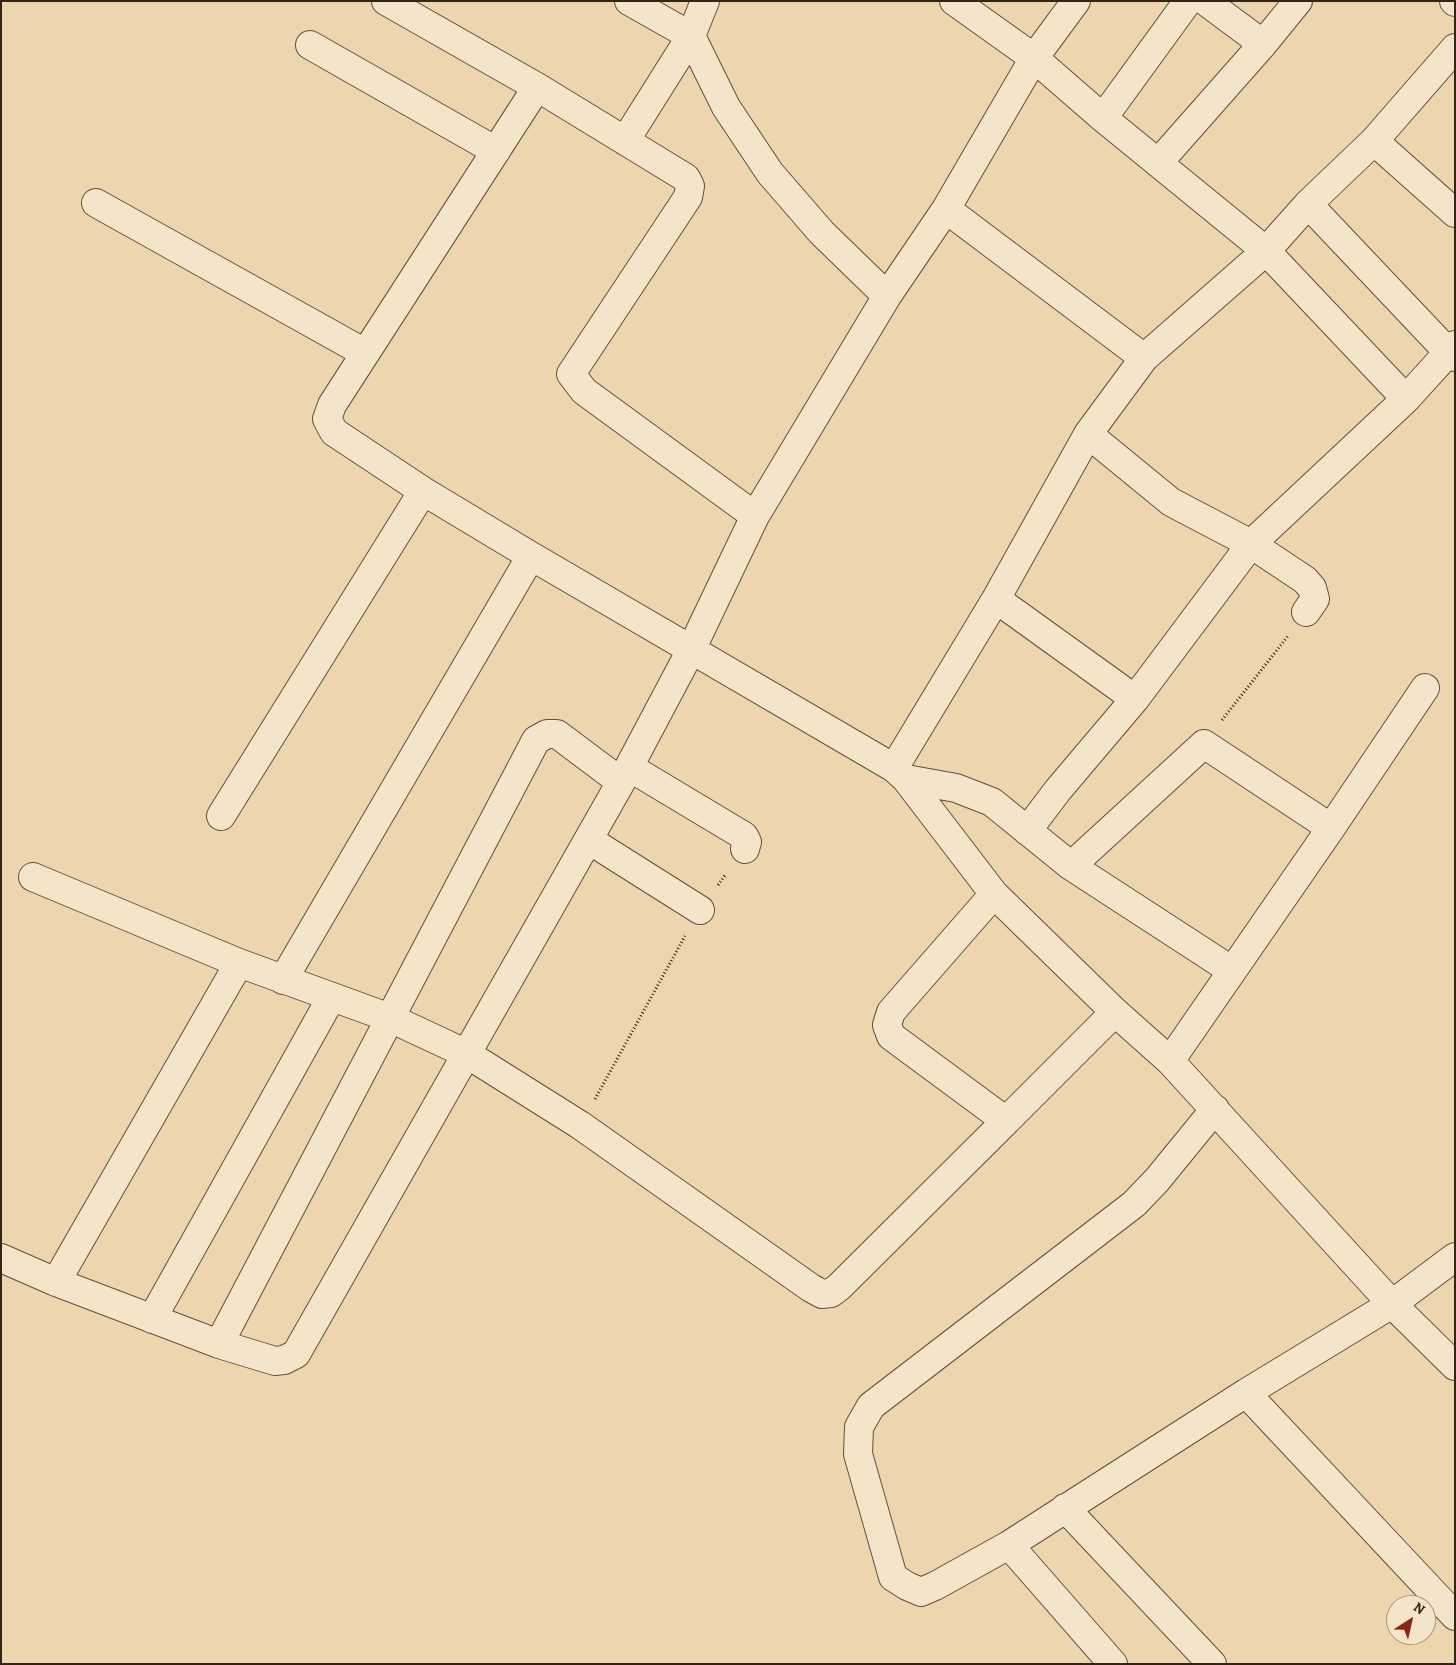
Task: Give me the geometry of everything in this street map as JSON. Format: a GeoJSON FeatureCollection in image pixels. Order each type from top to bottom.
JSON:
{"type":"FeatureCollection","features":[{"type":"Feature","properties":{"kind":"street"},"geometry":{"type":"LineString","coordinates":[[386,1],[537,87],[686,178],[690,186],[688,197],[571,374],[584,391],[755,516]]}},
{"type":"Feature","properties":{"kind":"street"},"geometry":{"type":"LineString","coordinates":[[629,1],[691,36],[726,107],[770,173],[822,233],[887,296]]}},
{"type":"Feature","properties":{"kind":"street"},"geometry":{"type":"LineString","coordinates":[[625,141],[691,36],[705,1]]}},
{"type":"Feature","properties":{"kind":"street"},"geometry":{"type":"LineString","coordinates":[[954,1],[1034,58],[1103,118],[1266,251],[1406,399]]}},
{"type":"Feature","properties":{"kind":"street"},"geometry":{"type":"LineString","coordinates":[[1,1258],[56,1282],[219,1344],[275,1361],[284,1360],[296,1354],[590,840],[691,650],[755,516],[887,296],[946,209],[1034,58],[1076,1]]}},
{"type":"Feature","properties":{"kind":"street"},"geometry":{"type":"LineString","coordinates":[[1103,118],[1188,1]]}},
{"type":"Feature","properties":{"kind":"street"},"geometry":{"type":"LineString","coordinates":[[1206,1],[1263,44]]}},
{"type":"Feature","properties":{"kind":"street"},"geometry":{"type":"LineString","coordinates":[[1158,163],[1263,44],[1298,1]]}},
{"type":"Feature","properties":{"kind":"street"},"geometry":{"type":"LineString","coordinates":[[310,45],[496,151]]}},
{"type":"Feature","properties":{"kind":"street"},"geometry":{"type":"LineString","coordinates":[[900,773],[1088,434],[1144,358],[1266,251],[1308,204],[1374,141],[1455,48]]}},
{"type":"Feature","properties":{"kind":"street"},"geometry":{"type":"LineString","coordinates":[[537,87],[332,406],[326,419],[334,432],[424,491],[531,556],[900,773],[956,788],[992,802],[1072,866],[1231,970]]}},
{"type":"Feature","properties":{"kind":"street"},"geometry":{"type":"LineString","coordinates":[[1374,141],[1455,213]]}},
{"type":"Feature","properties":{"kind":"street"},"geometry":{"type":"LineString","coordinates":[[96,203],[365,354]]}},
{"type":"Feature","properties":{"kind":"street"},"geometry":{"type":"LineString","coordinates":[[1027,831],[1058,790],[1135,699],[1251,544],[1406,399],[1453,352],[1308,204]]}},
{"type":"Feature","properties":{"kind":"street"},"geometry":{"type":"LineString","coordinates":[[946,209],[1144,358]]}},
{"type":"Feature","properties":{"kind":"street"},"geometry":{"type":"LineString","coordinates":[[1088,434],[1171,502],[1251,544],[1305,580],[1312,588],[1315,599],[1306,612]]}},
{"type":"Feature","properties":{"kind":"street"},"geometry":{"type":"LineString","coordinates":[[221,816],[424,491]]}},
{"type":"Feature","properties":{"kind":"street"},"geometry":{"type":"LineString","coordinates":[[282,980],[531,556]]}},
{"type":"Feature","properties":{"kind":"street"},"geometry":{"type":"LineString","coordinates":[[996,599],[1135,699]]}},
{"type":"Feature","properties":{"kind":"street"},"geometry":{"type":"LineString","coordinates":[[1170,1061],[1425,688]]}},
{"type":"Feature","properties":{"kind":"street"},"geometry":{"type":"LineString","coordinates":[[219,1344],[536,740],[547,734],[557,734],[625,775],[744,836],[747,842],[745,849]]}},
{"type":"Feature","properties":{"kind":"street"},"geometry":{"type":"LineString","coordinates":[[1072,866],[1204,744],[1331,828]]}},
{"type":"Feature","properties":{"kind":"street"},"geometry":{"type":"LineString","coordinates":[[900,773],[994,894],[1115,1012],[1170,1061],[1392,1304],[1455,1366]]}},
{"type":"Feature","properties":{"kind":"street"},"geometry":{"type":"LineString","coordinates":[[590,840],[700,910]]}},
{"type":"Feature","properties":{"kind":"street"},"geometry":{"type":"LineString","coordinates":[[33,878],[238,963],[390,1018],[467,1054],[580,1126],[822,1294],[831,1293],[839,1287],[1115,1012]]}},
{"type":"Feature","properties":{"kind":"street"},"geometry":{"type":"LineString","coordinates":[[994,894],[891,1012],[887,1025],[891,1036],[900,1044],[1006,1121]]}},
{"type":"Feature","properties":{"kind":"street"},"geometry":{"type":"LineString","coordinates":[[56,1282],[238,963]]}},
{"type":"Feature","properties":{"kind":"street"},"geometry":{"type":"LineString","coordinates":[[152,1319],[331,998]]}},
{"type":"Feature","properties":{"kind":"street"},"geometry":{"type":"LineString","coordinates":[[1214,1108],[1156,1180],[1134,1204],[871,1406],[859,1427],[858,1454],[893,1577],[921,1592],[1009,1545],[1246,1392],[1392,1304],[1455,1257]]}},
{"type":"Feature","properties":{"kind":"street"},"geometry":{"type":"LineString","coordinates":[[1246,1392],[1455,1616]]}},
{"type":"Feature","properties":{"kind":"street"},"geometry":{"type":"LineString","coordinates":[[1065,1508],[1212,1664]]}},
{"type":"Feature","properties":{"kind":"street"},"geometry":{"type":"LineString","coordinates":[[1009,1545],[1113,1664]]}},
{"type":"Feature","properties":{"kind":"path"},"geometry":{"type":"LineString","coordinates":[[1204,744],[1306,612]]}},
{"type":"Feature","properties":{"kind":"path"},"geometry":{"type":"LineString","coordinates":[[580,1126],[700,910],[745,849]]}}]}
